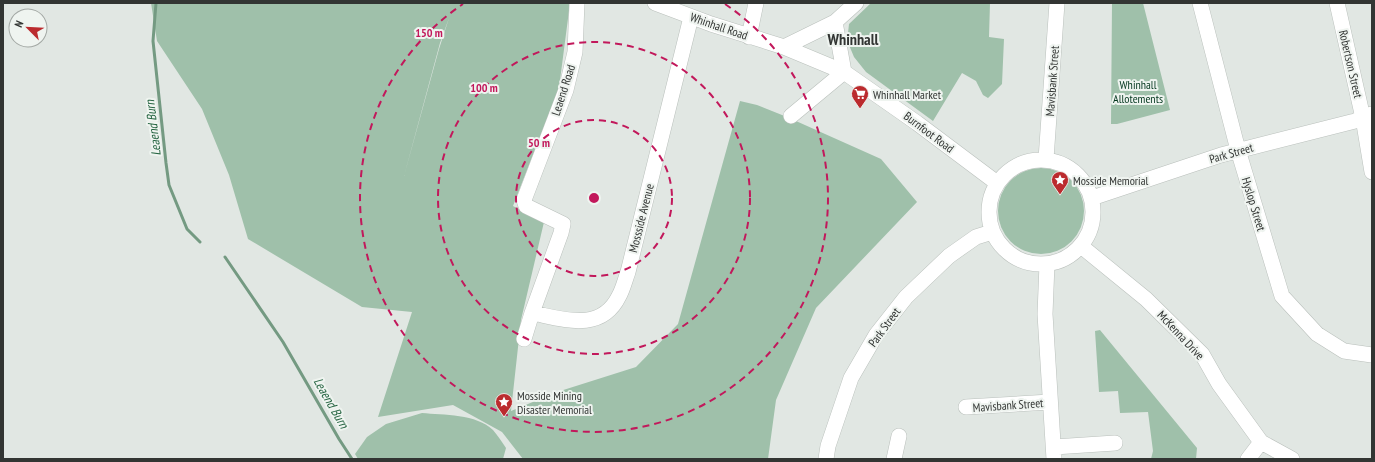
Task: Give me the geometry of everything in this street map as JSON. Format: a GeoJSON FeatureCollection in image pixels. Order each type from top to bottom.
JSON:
{"type":"FeatureCollection","features":[{"type":"Feature","properties":{"kind":"street","name":"Leaend Road"},"geometry":{"type":"LineString","coordinates":[[532,313],[563,224],[526,206],[524,200],[566,90],[575,52],[577,3]]}},
{"type":"Feature","properties":{"kind":"street","name":"Whinhall Road"},"geometry":{"type":"LineString","coordinates":[[655,3],[749,37],[784,47],[817,61]]}},
{"type":"Feature","properties":{"kind":"street"},"geometry":{"type":"LineString","coordinates":[[749,37],[756,3]]}},
{"type":"Feature","properties":{"kind":"street"},"geometry":{"type":"LineString","coordinates":[[784,47],[835,22],[856,3]]}},
{"type":"Feature","properties":{"kind":"street","name":"Mavisbank Street"},"geometry":{"type":"LineString","coordinates":[[1046,159],[1057,3]]}},
{"type":"Feature","properties":{"kind":"street","name":"Hyslop Street"},"geometry":{"type":"LineString","coordinates":[[1200,3],[1238,150],[1282,296],[1317,334],[1344,351],[1372,355]]}},
{"type":"Feature","properties":{"kind":"street","name":"Robertson Street"},"geometry":{"type":"LineString","coordinates":[[1336,3],[1368,116],[1372,172]]}},
{"type":"Feature","properties":{"kind":"street","name":"Mossside Avenue"},"geometry":{"type":"LineString","coordinates":[[532,313],[578,321],[589,319],[600,316],[611,309],[619,296],[628,272],[691,17]]}},
{"type":"Feature","properties":{"kind":"street"},"geometry":{"type":"LineString","coordinates":[[791,116],[844,72],[835,22]]}},
{"type":"Feature","properties":{"kind":"street","name":"Burnfoot Road"},"geometry":{"type":"LineString","coordinates":[[817,61],[844,72],[911,118],[997,183]]}},
{"type":"Feature","properties":{"kind":"street","name":"Park Street"},"geometry":{"type":"LineString","coordinates":[[1092,198],[1221,155],[1355,121],[1368,116]]}},
{"type":"Feature","properties":{"kind":"street"},"geometry":{"type":"LineString","coordinates":[[1038,159],[1058,162],[1076,172],[1088,188],[1092,198],[1094,212],[1090,230],[1081,246],[1071,255],[1060,261],[1047,264],[1040,265],[1025,262],[1011,256],[1000,245],[992,232],[989,221],[988,210],[997,183],[1008,171],[1022,163],[1038,159]]}},
{"type":"Feature","properties":{"kind":"street","name":"Park Street"},"geometry":{"type":"LineString","coordinates":[[826,459],[828,446],[852,378],[876,335],[906,297],[950,256],[976,237],[992,232]]}},
{"type":"Feature","properties":{"kind":"street","name":"McKenna Drive"},"geometry":{"type":"LineString","coordinates":[[1081,246],[1146,299],[1202,354],[1219,384],[1261,442],[1292,459]]}},
{"type":"Feature","properties":{"kind":"street","name":"Mavisbank Street"},"geometry":{"type":"LineString","coordinates":[[1047,264],[1045,314],[1054,453],[1115,443]]}},
{"type":"Feature","properties":{"kind":"street"},"geometry":{"type":"LineString","coordinates":[[524,339],[532,313]]}},
{"type":"Feature","properties":{"kind":"street","name":"Mavisbank Street"},"geometry":{"type":"LineString","coordinates":[[966,407],[1050,402]]}},
{"type":"Feature","properties":{"kind":"street"},"geometry":{"type":"LineString","coordinates":[[894,459],[899,436]]}},
{"type":"Feature","properties":{"kind":"street"},"geometry":{"type":"LineString","coordinates":[[1248,459],[1261,442]]}},
{"type":"Feature","properties":{"kind":"green space"},"geometry":{"type":"Polygon","coordinates":[[[151,3],[570,3],[559,88],[513,206],[544,222],[521,320],[511,411],[557,392],[636,367],[678,324],[740,101],[757,105],[787,117],[881,159],[917,202],[816,308],[776,400],[768,459],[523,459],[502,432],[453,405],[378,417],[412,312],[362,307],[248,239],[229,175],[202,109],[157,41],[151,3]],[[449,18],[440,43],[404,176],[449,18]]]}},
{"type":"Feature","properties":{"kind":"green space"},"geometry":{"type":"Polygon","coordinates":[[[871,3],[990,3],[989,37],[1004,39],[1002,84],[988,98],[983,95],[976,81],[962,73],[933,121],[866,72],[854,57],[849,45],[849,24],[871,3]]]}},
{"type":"Feature","properties":{"kind":"green space","name":"Whinhall Allotements"},"geometry":{"type":"Polygon","coordinates":[[[1112,3],[1143,3],[1170,110],[1117,124],[1111,124],[1112,3]]]}},
{"type":"Feature","properties":{"kind":"green space"},"geometry":{"type":"Polygon","coordinates":[[[1041,168],[1057,171],[1065,175],[1077,187],[1081,195],[1084,211],[1081,227],[1077,235],[1065,247],[1057,251],[1041,254],[1025,251],[1017,247],[1005,235],[1001,227],[998,211],[1001,195],[1005,187],[1017,175],[1025,171],[1041,168]]]}},
{"type":"Feature","properties":{"kind":"green space"},"geometry":{"type":"Polygon","coordinates":[[[1100,330],[1197,448],[1196,459],[1151,459],[1153,451],[1148,412],[1120,413],[1118,391],[1099,392],[1095,331],[1100,330]]]}},
{"type":"Feature","properties":{"kind":"green space"},"geometry":{"type":"Polygon","coordinates":[[[422,413],[459,416],[478,421],[486,425],[493,430],[506,448],[503,459],[358,459],[355,454],[367,437],[386,424],[422,413]]]}},
{"type":"Feature","properties":{"kind":"waterway","name":"Leaend Burn"},"geometry":{"type":"LineString","coordinates":[[156,3],[153,41],[169,185],[187,229],[200,242]]}},
{"type":"Feature","properties":{"kind":"waterway","name":"Leaend Burn"},"geometry":{"type":"LineString","coordinates":[[225,257],[283,342],[352,459]]}},
{"type":"Feature","properties":{"kind":"place","name":"Whinhall Market"},"geometry":{"type":"Point","coordinates":[860,109]}},
{"type":"Feature","properties":{"kind":"place","name":"Mosside Memorial"},"geometry":{"type":"Point","coordinates":[1060,195]}},
{"type":"Feature","properties":{"kind":"place","name":"Mosside Mining Disaster Memorial"},"geometry":{"type":"Point","coordinates":[504,417]}},
{"type":"Feature","properties":{"kind":"district","name":"Whinhall"},"geometry":{"type":"Point","coordinates":[853,39]}}]}
